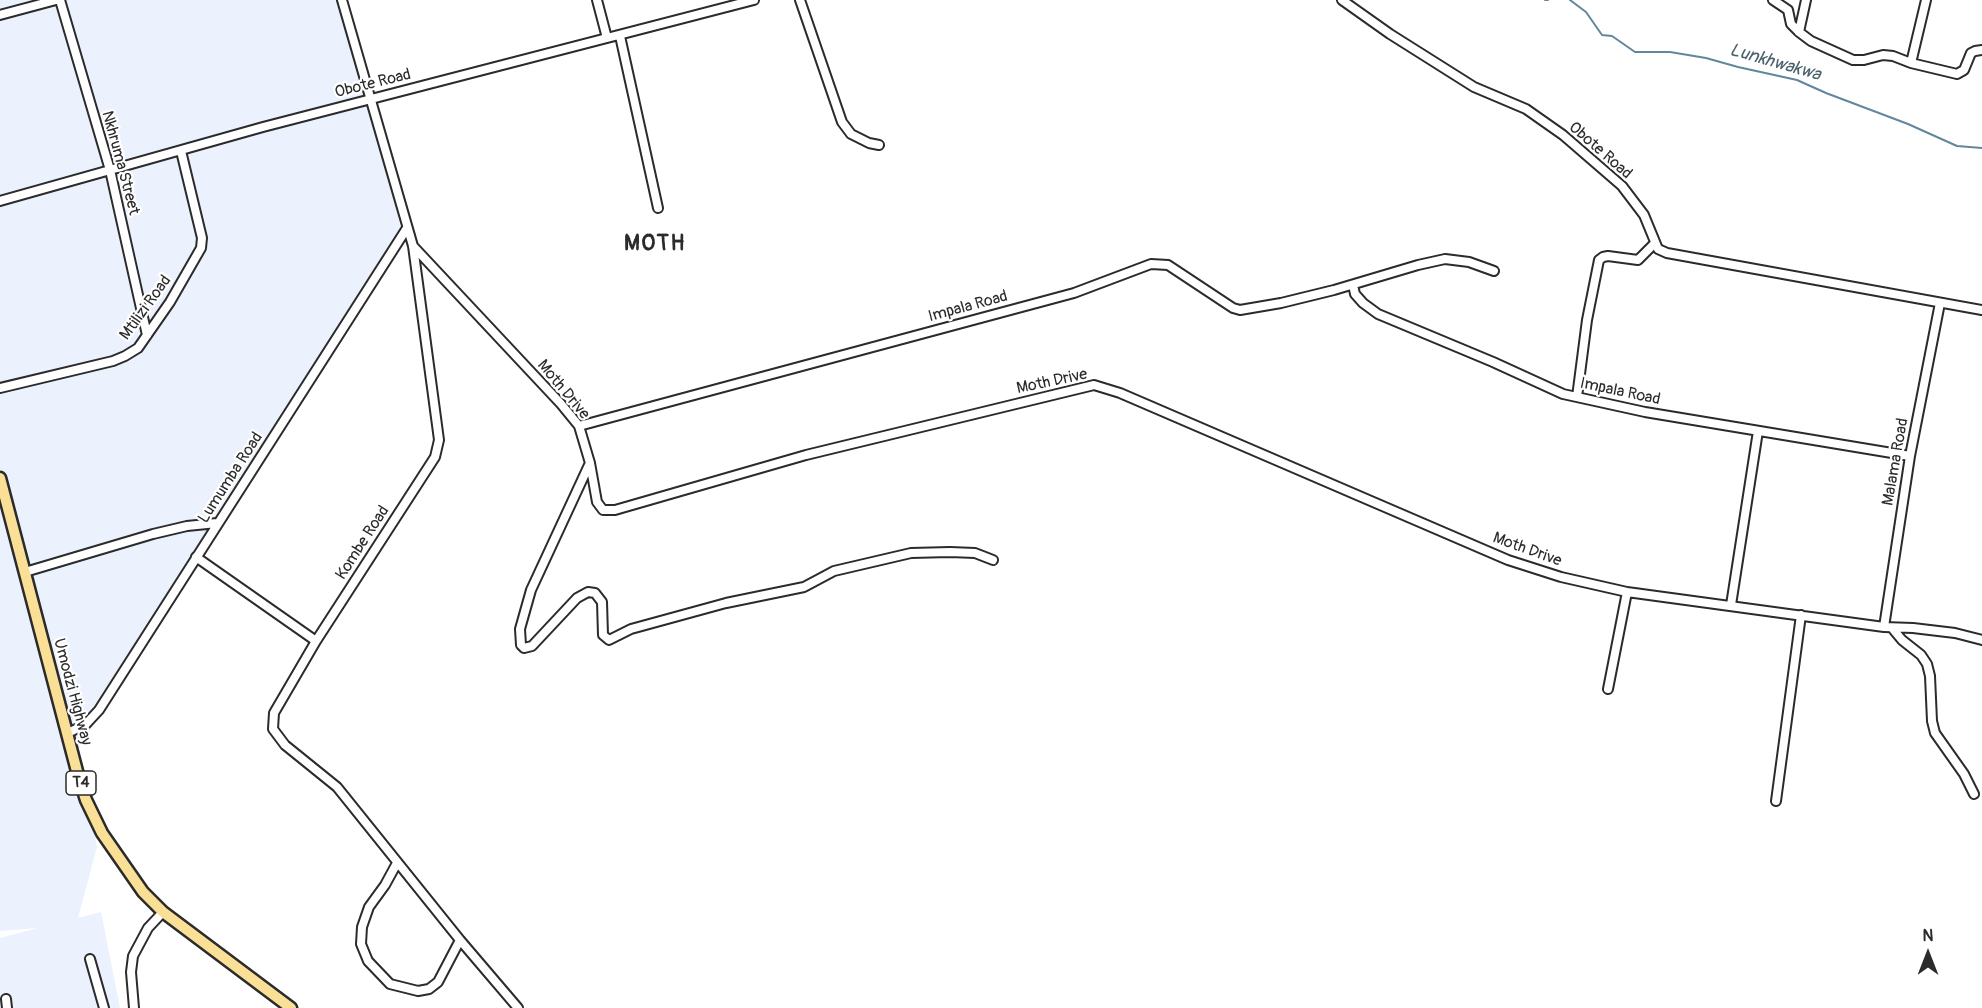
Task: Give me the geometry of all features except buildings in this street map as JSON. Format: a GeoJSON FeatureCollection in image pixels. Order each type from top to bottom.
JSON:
{"type":"FeatureCollection","features":[{"type":"Feature","properties":{"kind":"highway","name":"Umodzi Highway"},"geometry":{"type":"LineString","coordinates":[[0,478],[4,507],[25,572],[86,800],[102,833],[143,892],[162,912],[291,1008]]}},
{"type":"Feature","properties":{"kind":"street"},"geometry":{"type":"LineString","coordinates":[[0,15],[58,0]]}},
{"type":"Feature","properties":{"kind":"street","name":"Nkhruma Street"},"geometry":{"type":"LineString","coordinates":[[58,0],[110,170],[147,335]]}},
{"type":"Feature","properties":{"kind":"street","name":"Kombe Road"},"geometry":{"type":"LineString","coordinates":[[342,0],[413,246],[439,440],[435,457],[316,641],[274,713],[273,729],[285,745],[337,787],[518,1008]]}},
{"type":"Feature","properties":{"kind":"street"},"geometry":{"type":"LineString","coordinates":[[597,0],[607,39]]}},
{"type":"Feature","properties":{"kind":"street","name":"Obote Road"},"geometry":{"type":"LineString","coordinates":[[0,201],[371,98],[620,36],[752,0]]}},
{"type":"Feature","properties":{"kind":"street"},"geometry":{"type":"LineString","coordinates":[[800,0],[842,122],[851,134],[879,145]]}},
{"type":"Feature","properties":{"kind":"street","name":"Obote Road"},"geometry":{"type":"LineString","coordinates":[[1342,0],[1390,34],[1474,87],[1526,109],[1563,135],[1622,186],[1644,215],[1655,243]]}},
{"type":"Feature","properties":{"kind":"street"},"geometry":{"type":"LineString","coordinates":[[1773,0],[1788,10],[1791,24],[1799,32],[1820,46],[1854,60],[1893,56],[1911,63],[1957,74],[1964,70],[1971,53],[1982,50]]}},
{"type":"Feature","properties":{"kind":"street"},"geometry":{"type":"LineString","coordinates":[[1799,32],[1806,0]]}},
{"type":"Feature","properties":{"kind":"street"},"geometry":{"type":"LineString","coordinates":[[1911,63],[1926,0]]}},
{"type":"Feature","properties":{"kind":"street"},"geometry":{"type":"LineString","coordinates":[[620,36],[658,208]]}},
{"type":"Feature","properties":{"kind":"street","name":"Mtilizi Road"},"geometry":{"type":"LineString","coordinates":[[0,388],[119,358],[138,348],[170,302],[201,248],[202,238],[181,151]]}},
{"type":"Feature","properties":{"kind":"street","name":"Lumumba Road"},"geometry":{"type":"LineString","coordinates":[[68,733],[86,724],[99,710],[407,228]]}},
{"type":"Feature","properties":{"kind":"street"},"geometry":{"type":"LineString","coordinates":[[1577,397],[1587,320],[1599,260],[1608,256],[1638,260],[1655,243],[1658,249],[1667,253],[1982,310]]}},
{"type":"Feature","properties":{"kind":"street","name":"Moth Drive"},"geometry":{"type":"LineString","coordinates":[[413,246],[579,426],[590,463],[599,508],[608,511],[806,455],[1094,385],[1120,393],[1508,560],[1561,577],[1627,592],[1888,627],[1956,633],[1982,639]]}},
{"type":"Feature","properties":{"kind":"street","name":"Impala Road"},"geometry":{"type":"LineString","coordinates":[[579,426],[1074,292],[1151,264],[1168,265],[1233,308],[1240,310],[1281,303],[1445,259],[1469,262],[1494,271]]}},
{"type":"Feature","properties":{"kind":"street","name":"Impala Road"},"geometry":{"type":"LineString","coordinates":[[1353,285],[1355,294],[1378,314],[1563,394],[1645,412],[1910,456]]}},
{"type":"Feature","properties":{"kind":"street","name":"Malama Road"},"geometry":{"type":"LineString","coordinates":[[1888,627],[1910,456],[1940,303]]}},
{"type":"Feature","properties":{"kind":"street"},"geometry":{"type":"LineString","coordinates":[[1731,605],[1758,431]]}},
{"type":"Feature","properties":{"kind":"street"},"geometry":{"type":"LineString","coordinates":[[590,463],[531,590],[520,629],[521,645],[524,648],[532,646],[577,598],[588,592],[595,593],[602,602],[603,635],[609,640],[631,629],[726,603],[804,587],[834,571],[911,553],[975,554],[993,560]]}},
{"type":"Feature","properties":{"kind":"street"},"geometry":{"type":"LineString","coordinates":[[25,572],[153,534],[187,526],[217,524]]}},
{"type":"Feature","properties":{"kind":"street"},"geometry":{"type":"LineString","coordinates":[[196,557],[316,641]]}},
{"type":"Feature","properties":{"kind":"street"},"geometry":{"type":"LineString","coordinates":[[1608,689],[1627,592]]}},
{"type":"Feature","properties":{"kind":"street"},"geometry":{"type":"LineString","coordinates":[[1776,801],[1801,615]]}},
{"type":"Feature","properties":{"kind":"street"},"geometry":{"type":"LineString","coordinates":[[1888,627],[1921,655],[1927,664],[1935,733],[1964,774],[1974,794]]}},
{"type":"Feature","properties":{"kind":"street"},"geometry":{"type":"LineString","coordinates":[[397,862],[385,885],[369,907],[362,927],[361,944],[368,961],[390,984],[418,991],[429,989],[438,982],[460,940]]}},
{"type":"Feature","properties":{"kind":"street"},"geometry":{"type":"LineString","coordinates":[[134,1008],[131,972],[133,956],[148,928],[162,912]]}},
{"type":"Feature","properties":{"kind":"street"},"geometry":{"type":"LineString","coordinates":[[90,959],[104,1008]]}},
{"type":"Feature","properties":{"kind":"shaded area"},"geometry":{"type":"Polygon","coordinates":[[[0,0],[345,0],[403,238],[76,753],[97,847],[78,918],[101,912],[120,1008],[0,1008],[0,938],[38,928],[0,931],[0,0]]]}},
{"type":"Feature","properties":{"kind":"waterway","name":"Lunkhwakwa"},"geometry":{"type":"LineString","coordinates":[[1570,0],[1586,12],[1602,35],[1612,36],[1635,52],[1670,52],[1706,58],[1797,80],[1957,146],[1982,148]]}},
{"type":"Feature","properties":{"kind":"district","name":"MOTH"},"geometry":{"type":"Point","coordinates":[655,244]}}]}
